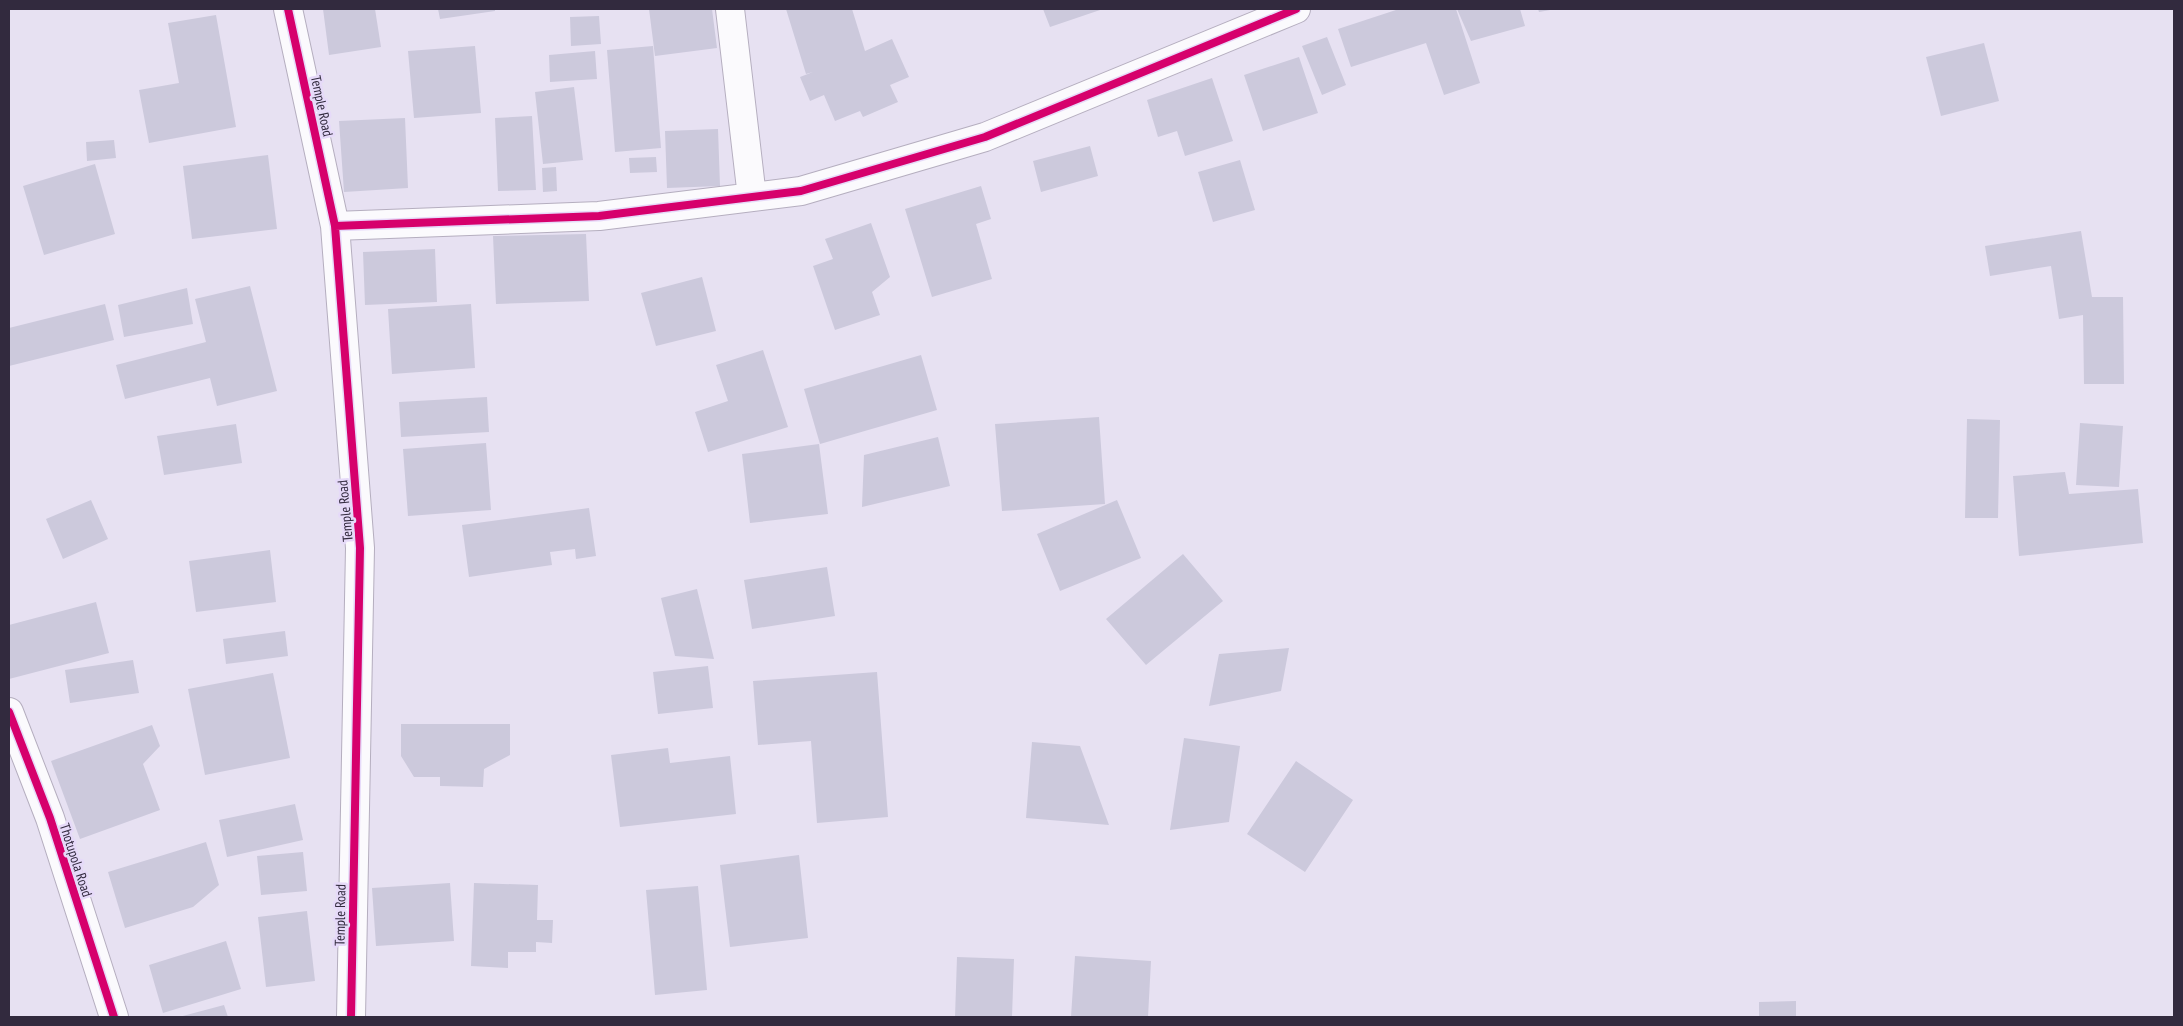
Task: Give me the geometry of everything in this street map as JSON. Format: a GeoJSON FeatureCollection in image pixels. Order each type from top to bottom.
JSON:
{"type":"FeatureCollection","features":[{"type":"Feature","properties":{"kind":"street","name":"Temple Road"},"geometry":{"type":"LineString","coordinates":[[288,9],[335,226],[360,548],[350,1017]]}},
{"type":"Feature","properties":{"kind":"street"},"geometry":{"type":"LineString","coordinates":[[730,9],[752,197]]}},
{"type":"Feature","properties":{"kind":"street"},"geometry":{"type":"LineString","coordinates":[[335,226],[599,216],[801,191],[985,137],[1296,9]]}},
{"type":"Feature","properties":{"kind":"street","name":"Thotupola Road"},"geometry":{"type":"LineString","coordinates":[[9,712],[50,818],[114,1017]]}},
{"type":"Feature","properties":{"kind":"building"},"geometry":{"type":"Polygon","coordinates":[[[323,9],[375,9],[381,47],[329,55],[323,9]]]}},
{"type":"Feature","properties":{"kind":"building"},"geometry":{"type":"Polygon","coordinates":[[[438,9],[495,9],[495,11],[440,19],[438,9]]]}},
{"type":"Feature","properties":{"kind":"building"},"geometry":{"type":"Polygon","coordinates":[[[649,9],[712,9],[717,48],[655,56],[649,9]]]}},
{"type":"Feature","properties":{"kind":"building"},"geometry":{"type":"Polygon","coordinates":[[[786,9],[852,9],[865,51],[892,39],[909,77],[890,85],[898,102],[863,117],[860,111],[835,121],[824,95],[810,101],[800,77],[813,72],[806,74],[786,9]]]}},
{"type":"Feature","properties":{"kind":"building"},"geometry":{"type":"Polygon","coordinates":[[[1043,9],[1103,9],[1050,27],[1043,9]]]}},
{"type":"Feature","properties":{"kind":"building"},"geometry":{"type":"Polygon","coordinates":[[[1399,9],[1456,9],[1480,83],[1444,95],[1426,43],[1351,67],[1338,29],[1399,9]]]}},
{"type":"Feature","properties":{"kind":"building"},"geometry":{"type":"Polygon","coordinates":[[[1457,9],[1520,9],[1525,26],[1471,41],[1457,9]]]}},
{"type":"Feature","properties":{"kind":"building"},"geometry":{"type":"Polygon","coordinates":[[[1538,9],[1550,9],[1550,10],[1539,12],[1538,9]]]}},
{"type":"Feature","properties":{"kind":"building"},"geometry":{"type":"Polygon","coordinates":[[[216,15],[236,127],[149,143],[139,90],[179,83],[168,23],[216,15]]]}},
{"type":"Feature","properties":{"kind":"building"},"geometry":{"type":"Polygon","coordinates":[[[599,16],[601,44],[571,46],[570,17],[599,16]]]}},
{"type":"Feature","properties":{"kind":"building"},"geometry":{"type":"Polygon","coordinates":[[[1327,37],[1346,85],[1322,95],[1302,46],[1327,37]]]}},
{"type":"Feature","properties":{"kind":"building"},"geometry":{"type":"Polygon","coordinates":[[[1984,43],[1999,101],[1941,116],[1926,57],[1984,43]]]}},
{"type":"Feature","properties":{"kind":"building"},"geometry":{"type":"Polygon","coordinates":[[[475,46],[481,113],[414,118],[408,51],[475,46]]]}},
{"type":"Feature","properties":{"kind":"building"},"geometry":{"type":"Polygon","coordinates":[[[653,46],[661,148],[615,152],[607,50],[653,46]]]}},
{"type":"Feature","properties":{"kind":"building"},"geometry":{"type":"Polygon","coordinates":[[[595,51],[597,79],[550,82],[549,55],[595,51]]]}},
{"type":"Feature","properties":{"kind":"building"},"geometry":{"type":"Polygon","coordinates":[[[1299,57],[1318,113],[1263,131],[1244,75],[1299,57]]]}},
{"type":"Feature","properties":{"kind":"building"},"geometry":{"type":"Polygon","coordinates":[[[1212,78],[1233,141],[1185,156],[1177,131],[1158,137],[1147,100],[1212,78]]]}},
{"type":"Feature","properties":{"kind":"building"},"geometry":{"type":"Polygon","coordinates":[[[574,87],[583,160],[543,164],[535,92],[574,87]]]}},
{"type":"Feature","properties":{"kind":"building"},"geometry":{"type":"Polygon","coordinates":[[[532,116],[536,190],[498,191],[495,118],[532,116]]]}},
{"type":"Feature","properties":{"kind":"building"},"geometry":{"type":"Polygon","coordinates":[[[405,118],[408,188],[344,192],[339,121],[405,118]]]}},
{"type":"Feature","properties":{"kind":"building"},"geometry":{"type":"Polygon","coordinates":[[[718,129],[720,186],[667,188],[665,131],[718,129]]]}},
{"type":"Feature","properties":{"kind":"building"},"geometry":{"type":"Polygon","coordinates":[[[114,140],[116,158],[87,161],[86,142],[114,140]]]}},
{"type":"Feature","properties":{"kind":"building"},"geometry":{"type":"Polygon","coordinates":[[[1090,146],[1098,176],[1041,192],[1033,161],[1090,146]]]}},
{"type":"Feature","properties":{"kind":"building"},"geometry":{"type":"Polygon","coordinates":[[[268,155],[277,229],[192,239],[183,166],[268,155]]]}},
{"type":"Feature","properties":{"kind":"building"},"geometry":{"type":"Polygon","coordinates":[[[656,157],[657,172],[630,173],[629,158],[656,157]]]}},
{"type":"Feature","properties":{"kind":"building"},"geometry":{"type":"Polygon","coordinates":[[[1240,160],[1255,210],[1213,222],[1198,172],[1240,160]]]}},
{"type":"Feature","properties":{"kind":"building"},"geometry":{"type":"Polygon","coordinates":[[[95,164],[115,234],[44,255],[23,186],[95,164]]]}},
{"type":"Feature","properties":{"kind":"building"},"geometry":{"type":"Polygon","coordinates":[[[556,167],[557,191],[543,192],[542,168],[556,167]]]}},
{"type":"Feature","properties":{"kind":"building"},"geometry":{"type":"Polygon","coordinates":[[[981,186],[991,219],[976,224],[992,279],[932,297],[905,209],[981,186]]]}},
{"type":"Feature","properties":{"kind":"building"},"geometry":{"type":"Polygon","coordinates":[[[871,223],[890,277],[872,292],[880,315],[835,330],[813,266],[833,259],[825,239],[871,223]]]}},
{"type":"Feature","properties":{"kind":"building"},"geometry":{"type":"Polygon","coordinates":[[[2081,231],[2092,297],[2123,297],[2124,384],[2084,384],[2083,315],[2059,319],[2051,266],[1990,276],[1985,246],[2081,231]]]}},
{"type":"Feature","properties":{"kind":"building"},"geometry":{"type":"Polygon","coordinates":[[[586,234],[589,301],[496,304],[493,236],[586,234]]]}},
{"type":"Feature","properties":{"kind":"building"},"geometry":{"type":"Polygon","coordinates":[[[435,249],[437,302],[365,305],[363,252],[435,249]]]}},
{"type":"Feature","properties":{"kind":"building"},"geometry":{"type":"Polygon","coordinates":[[[702,277],[716,331],[656,346],[641,293],[702,277]]]}},
{"type":"Feature","properties":{"kind":"building"},"geometry":{"type":"Polygon","coordinates":[[[250,286],[277,391],[217,406],[210,378],[125,399],[116,365],[206,342],[195,299],[250,286]]]}},
{"type":"Feature","properties":{"kind":"building"},"geometry":{"type":"Polygon","coordinates":[[[187,288],[193,324],[124,337],[118,305],[187,288]]]}},
{"type":"Feature","properties":{"kind":"building"},"geometry":{"type":"Polygon","coordinates":[[[105,304],[114,340],[9,366],[9,328],[105,304]]]}},
{"type":"Feature","properties":{"kind":"building"},"geometry":{"type":"Polygon","coordinates":[[[471,304],[475,368],[392,374],[388,309],[471,304]]]}},
{"type":"Feature","properties":{"kind":"building"},"geometry":{"type":"Polygon","coordinates":[[[763,350],[788,427],[708,452],[695,412],[728,401],[716,365],[763,350]]]}},
{"type":"Feature","properties":{"kind":"building"},"geometry":{"type":"Polygon","coordinates":[[[921,355],[937,410],[820,444],[804,389],[921,355]]]}},
{"type":"Feature","properties":{"kind":"building"},"geometry":{"type":"Polygon","coordinates":[[[487,397],[489,432],[401,437],[399,402],[487,397]]]}},
{"type":"Feature","properties":{"kind":"building"},"geometry":{"type":"Polygon","coordinates":[[[1099,417],[1105,504],[1002,511],[995,424],[1099,417]]]}},
{"type":"Feature","properties":{"kind":"building"},"geometry":{"type":"Polygon","coordinates":[[[1967,419],[2000,420],[1998,518],[1965,518],[1967,419]]]}},
{"type":"Feature","properties":{"kind":"building"},"geometry":{"type":"Polygon","coordinates":[[[2080,423],[2123,426],[2119,487],[2076,485],[2080,423]]]}},
{"type":"Feature","properties":{"kind":"building"},"geometry":{"type":"Polygon","coordinates":[[[236,424],[242,463],[164,475],[157,436],[236,424]]]}},
{"type":"Feature","properties":{"kind":"building"},"geometry":{"type":"Polygon","coordinates":[[[938,437],[950,486],[862,507],[864,455],[938,437]]]}},
{"type":"Feature","properties":{"kind":"building"},"geometry":{"type":"Polygon","coordinates":[[[486,443],[491,510],[408,516],[403,449],[486,443]]]}},
{"type":"Feature","properties":{"kind":"building"},"geometry":{"type":"Polygon","coordinates":[[[819,444],[828,514],[750,523],[742,454],[819,444]]]}},
{"type":"Feature","properties":{"kind":"building"},"geometry":{"type":"Polygon","coordinates":[[[2065,472],[2069,494],[2138,489],[2143,543],[2019,556],[2013,476],[2065,472]]]}},
{"type":"Feature","properties":{"kind":"building"},"geometry":{"type":"Polygon","coordinates":[[[91,500],[108,539],[63,559],[46,519],[91,500]]]}},
{"type":"Feature","properties":{"kind":"building"},"geometry":{"type":"Polygon","coordinates":[[[1117,500],[1141,558],[1060,591],[1037,534],[1117,500]]]}},
{"type":"Feature","properties":{"kind":"building"},"geometry":{"type":"Polygon","coordinates":[[[589,508],[596,556],[576,559],[575,549],[550,552],[552,565],[469,577],[462,525],[589,508]]]}},
{"type":"Feature","properties":{"kind":"building"},"geometry":{"type":"Polygon","coordinates":[[[270,550],[276,602],[196,612],[189,561],[270,550]]]}},
{"type":"Feature","properties":{"kind":"building"},"geometry":{"type":"Polygon","coordinates":[[[1183,554],[1223,601],[1146,665],[1106,619],[1183,554]]]}},
{"type":"Feature","properties":{"kind":"building"},"geometry":{"type":"Polygon","coordinates":[[[827,567],[835,616],[752,629],[744,580],[827,567]]]}},
{"type":"Feature","properties":{"kind":"building"},"geometry":{"type":"Polygon","coordinates":[[[697,589],[714,659],[675,656],[661,598],[697,589]]]}},
{"type":"Feature","properties":{"kind":"building"},"geometry":{"type":"Polygon","coordinates":[[[96,602],[109,653],[9,679],[9,625],[96,602]]]}},
{"type":"Feature","properties":{"kind":"building"},"geometry":{"type":"Polygon","coordinates":[[[285,631],[288,656],[226,664],[223,639],[285,631]]]}},
{"type":"Feature","properties":{"kind":"building"},"geometry":{"type":"Polygon","coordinates":[[[1289,648],[1281,691],[1209,706],[1219,654],[1289,648]]]}},
{"type":"Feature","properties":{"kind":"building"},"geometry":{"type":"Polygon","coordinates":[[[133,660],[139,693],[70,703],[65,670],[133,660]]]}},
{"type":"Feature","properties":{"kind":"building"},"geometry":{"type":"Polygon","coordinates":[[[708,666],[713,708],[658,714],[653,672],[708,666]]]}},
{"type":"Feature","properties":{"kind":"building"},"geometry":{"type":"Polygon","coordinates":[[[877,672],[888,817],[817,823],[811,741],[758,745],[753,681],[877,672]]]}},
{"type":"Feature","properties":{"kind":"building"},"geometry":{"type":"Polygon","coordinates":[[[273,673],[290,758],[205,775],[188,689],[273,673]]]}},
{"type":"Feature","properties":{"kind":"building"},"geometry":{"type":"Polygon","coordinates":[[[401,724],[510,724],[510,755],[484,769],[483,787],[440,786],[440,777],[414,777],[401,756],[401,724]]]}},
{"type":"Feature","properties":{"kind":"building"},"geometry":{"type":"Polygon","coordinates":[[[152,725],[160,746],[143,764],[160,810],[80,839],[51,761],[152,725]]]}},
{"type":"Feature","properties":{"kind":"building"},"geometry":{"type":"Polygon","coordinates":[[[1184,738],[1240,746],[1229,822],[1170,830],[1184,738]]]}},
{"type":"Feature","properties":{"kind":"building"},"geometry":{"type":"Polygon","coordinates":[[[1032,742],[1080,746],[1109,825],[1026,818],[1032,742]]]}},
{"type":"Feature","properties":{"kind":"building"},"geometry":{"type":"Polygon","coordinates":[[[668,748],[670,763],[730,756],[736,814],[620,827],[611,755],[668,748]]]}},
{"type":"Feature","properties":{"kind":"building"},"geometry":{"type":"Polygon","coordinates":[[[1296,761],[1353,800],[1305,872],[1247,834],[1296,761]]]}},
{"type":"Feature","properties":{"kind":"building"},"geometry":{"type":"Polygon","coordinates":[[[295,804],[303,840],[227,857],[219,820],[295,804]]]}},
{"type":"Feature","properties":{"kind":"building"},"geometry":{"type":"Polygon","coordinates":[[[206,842],[219,885],[193,907],[125,928],[108,872],[206,842]]]}},
{"type":"Feature","properties":{"kind":"building"},"geometry":{"type":"Polygon","coordinates":[[[303,852],[307,891],[261,895],[257,856],[303,852]]]}},
{"type":"Feature","properties":{"kind":"building"},"geometry":{"type":"Polygon","coordinates":[[[799,855],[808,938],[730,947],[720,865],[799,855]]]}},
{"type":"Feature","properties":{"kind":"building"},"geometry":{"type":"Polygon","coordinates":[[[450,883],[454,941],[376,946],[372,888],[450,883]]]}},
{"type":"Feature","properties":{"kind":"building"},"geometry":{"type":"Polygon","coordinates":[[[474,883],[538,885],[537,920],[553,920],[552,943],[536,942],[536,952],[508,952],[508,968],[471,966],[474,883]]]}},
{"type":"Feature","properties":{"kind":"building"},"geometry":{"type":"Polygon","coordinates":[[[698,886],[707,990],[655,995],[646,890],[698,886]]]}},
{"type":"Feature","properties":{"kind":"building"},"geometry":{"type":"Polygon","coordinates":[[[307,911],[315,981],[266,987],[258,917],[307,911]]]}},
{"type":"Feature","properties":{"kind":"building"},"geometry":{"type":"Polygon","coordinates":[[[226,941],[241,989],[163,1013],[149,965],[226,941]]]}},
{"type":"Feature","properties":{"kind":"building"},"geometry":{"type":"Polygon","coordinates":[[[1075,956],[1151,961],[1148,1017],[1071,1017],[1075,956]]]}},
{"type":"Feature","properties":{"kind":"building"},"geometry":{"type":"Polygon","coordinates":[[[957,957],[1014,959],[1012,1017],[955,1017],[957,957]]]}},
{"type":"Feature","properties":{"kind":"building"},"geometry":{"type":"Polygon","coordinates":[[[1796,1001],[1796,1017],[1759,1017],[1759,1002],[1796,1001]]]}},
{"type":"Feature","properties":{"kind":"building"},"geometry":{"type":"Polygon","coordinates":[[[224,1005],[228,1017],[179,1017],[224,1005]]]}},
{"type":"Feature","properties":{"kind":"cycle path"},"geometry":{"type":"LineString","coordinates":[[288,9],[335,226],[360,548],[351,1017]]}},
{"type":"Feature","properties":{"kind":"cycle path"},"geometry":{"type":"LineString","coordinates":[[335,226],[599,216],[801,191],[985,137],[1296,9]]}},
{"type":"Feature","properties":{"kind":"cycle path"},"geometry":{"type":"LineString","coordinates":[[9,712],[50,818],[114,1017]]}}]}
